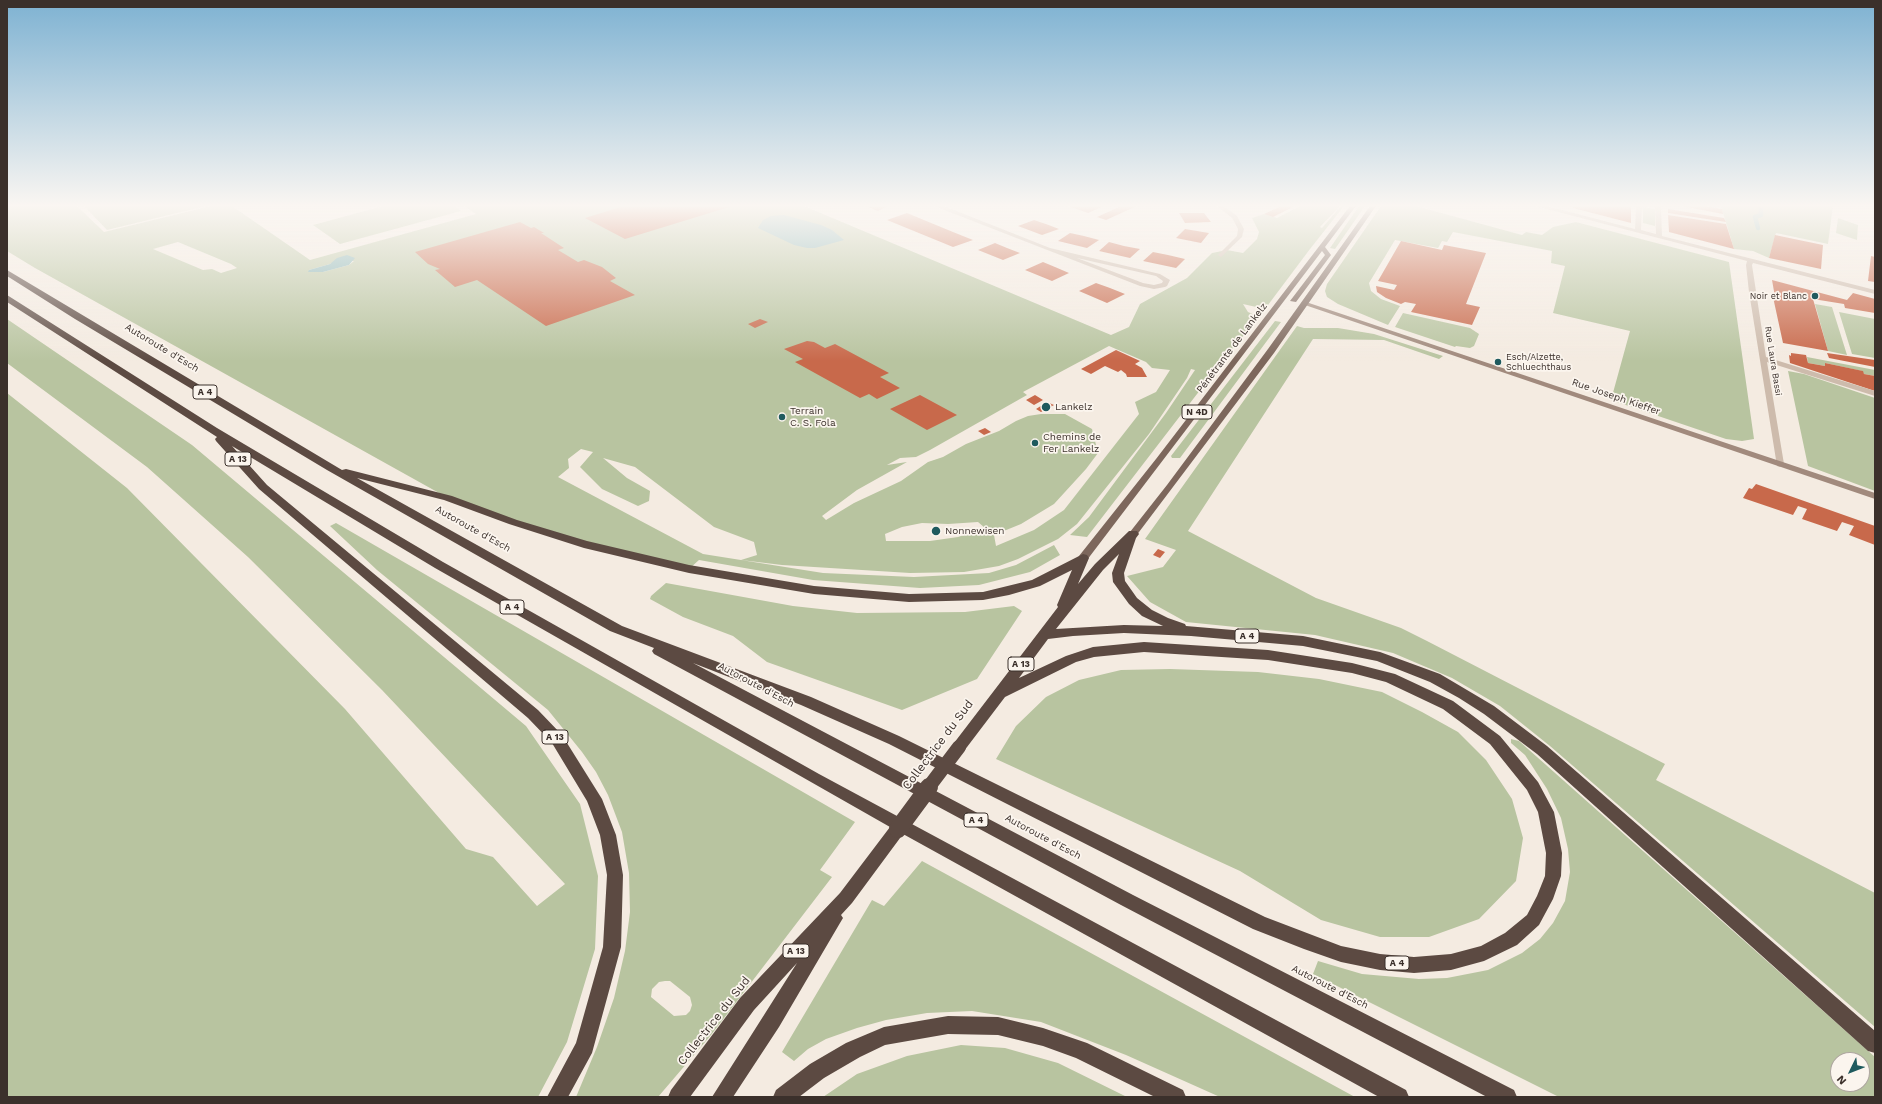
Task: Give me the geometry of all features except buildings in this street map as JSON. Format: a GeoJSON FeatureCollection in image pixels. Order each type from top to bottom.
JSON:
{"type":"FeatureCollection","features":[{"type":"Feature","properties":{"kind":"highway","name":"Autoroute d'Esch"},"geometry":{"type":"LineString","coordinates":[[7,272],[78,317],[331,468],[616,628],[967,815],[1507,1097]]}},
{"type":"Feature","properties":{"kind":"highway","name":"A 4"},"geometry":{"type":"LineString","coordinates":[[7,298],[213,430],[446,569],[814,778],[1399,1097]]}},
{"type":"Feature","properties":{"kind":"highway","name":"A 13"},"geometry":{"type":"LineString","coordinates":[[213,430],[262,487],[533,714],[556,739],[594,798],[608,835],[616,874],[612,947],[585,1046],[557,1097]]}},
{"type":"Feature","properties":{"kind":"highway","name":"A 4"},"geometry":{"type":"LineString","coordinates":[[331,468],[448,498],[507,520],[584,544],[690,569],[814,590],[909,598],[983,596],[1009,591],[1036,583],[1050,577],[1083,558]]}},
{"type":"Feature","properties":{"kind":"highway","name":"A 4"},"geometry":{"type":"LineString","coordinates":[[1133,534],[1118,573],[1119,582],[1133,601],[1147,613],[1162,621],[1191,631]]}},
{"type":"Feature","properties":{"kind":"highway","name":"Collectrice du Sud"},"geometry":{"type":"LineString","coordinates":[[722,1097],[772,1020],[846,898],[1043,635],[1099,567],[1133,534]]}},
{"type":"Feature","properties":{"kind":"highway","name":"Collectrice du Sud"},"geometry":{"type":"LineString","coordinates":[[1059,615],[1083,558]]}},
{"type":"Feature","properties":{"kind":"highway","name":"A 4"},"geometry":{"type":"LineString","coordinates":[[616,628],[806,701],[887,736],[1259,923],[1341,954],[1380,962],[1407,964],[1451,962],[1484,953],[1511,940],[1533,920],[1545,899],[1553,876],[1554,853],[1546,812],[1533,786],[1495,740],[1473,722],[1448,705],[1390,678],[1352,668],[1268,655],[1144,647],[1093,652],[1071,659],[1000,693]]}},
{"type":"Feature","properties":{"kind":"highway","name":"A 4"},"geometry":{"type":"LineString","coordinates":[[1043,635],[1074,631],[1124,629],[1191,631],[1303,641],[1348,649],[1408,667],[1464,694],[1514,728],[1542,750],[1875,1044]]}},
{"type":"Feature","properties":{"kind":"highway","name":"Collectrice du Sud"},"geometry":{"type":"LineString","coordinates":[[678,1097],[747,1004],[846,898]]}},
{"type":"Feature","properties":{"kind":"highway"},"geometry":{"type":"LineString","coordinates":[[783,1097],[817,1071],[853,1050],[884,1036],[948,1024],[998,1026],[1043,1036],[1080,1050],[1176,1097]]}},
{"type":"Feature","properties":{"kind":"main road","name":"Pénétrante de Lankelz"},"geometry":{"type":"LineString","coordinates":[[1083,558],[1314,258]]}},
{"type":"Feature","properties":{"kind":"main road"},"geometry":{"type":"LineString","coordinates":[[1294,301],[1326,258]]}},
{"type":"Feature","properties":{"kind":"main road"},"geometry":{"type":"LineString","coordinates":[[1283,299],[1304,303],[1336,258]]}},
{"type":"Feature","properties":{"kind":"main road","name":"Rue Joseph Kieffer"},"geometry":{"type":"LineString","coordinates":[[1304,303],[1875,496]]}},
{"type":"Feature","properties":{"kind":"main road","name":"N 4D"},"geometry":{"type":"LineString","coordinates":[[1133,534],[1170,487],[1304,303]]}},
{"type":"Feature","properties":{"kind":"street"},"geometry":{"type":"LineString","coordinates":[[1070,258],[1142,285],[1154,287],[1165,285],[1167,280],[1158,275],[1084,258]]}},
{"type":"Feature","properties":{"kind":"street"},"geometry":{"type":"LineString","coordinates":[[1741,258],[1875,292]]}},
{"type":"Feature","properties":{"kind":"street","name":"Rue Laura Bassi"},"geometry":{"type":"LineString","coordinates":[[1751,260],[1749,265],[1752,292],[1780,464]]}},
{"type":"Feature","properties":{"kind":"street"},"geometry":{"type":"LineString","coordinates":[[1762,358],[1875,394]]}},
{"type":"Feature","properties":{"kind":"green space"},"geometry":{"type":"Polygon","coordinates":[[[18,258],[173,258],[203,270],[212,269],[221,273],[237,268],[215,258],[306,258],[310,260],[319,258],[927,258],[1111,335],[1129,327],[1140,304],[1187,278],[1207,258],[1304,258],[1265,309],[1243,304],[1248,312],[1259,317],[1227,355],[1087,537],[1070,535],[1089,517],[1166,413],[1195,370],[1191,369],[1187,378],[1149,434],[1077,524],[1058,539],[1018,559],[999,566],[964,572],[910,573],[782,565],[741,560],[757,555],[754,542],[714,527],[635,467],[603,458],[627,478],[650,491],[649,501],[638,506],[602,489],[580,467],[593,452],[581,449],[568,459],[569,468],[558,477],[703,554],[823,573],[914,577],[989,573],[1016,565],[1054,545],[1060,555],[1030,572],[979,585],[920,588],[813,580],[699,560],[689,569],[584,544],[448,498],[18,258]],[[336,261],[309,270],[323,272],[349,265],[354,261],[336,261]],[[1109,346],[1023,392],[1027,395],[930,450],[916,457],[900,458],[887,465],[907,462],[857,490],[822,516],[826,520],[854,503],[901,481],[928,462],[943,457],[966,444],[999,431],[1016,421],[1028,416],[1041,414],[1065,414],[1092,429],[1098,453],[1086,469],[1054,504],[1021,524],[994,535],[996,546],[1034,530],[1064,510],[1139,414],[1135,402],[1156,392],[1170,370],[1152,368],[1146,362],[1109,346]],[[978,522],[948,524],[922,523],[902,527],[885,534],[886,541],[930,541],[958,537],[985,528],[978,522]]]}},
{"type":"Feature","properties":{"kind":"green space"},"geometry":{"type":"Polygon","coordinates":[[[1345,258],[1384,258],[1369,283],[1371,291],[1381,299],[1400,306],[1388,325],[1338,304],[1327,297],[1325,291],[1327,284],[1345,258]]]}},
{"type":"Feature","properties":{"kind":"green space"},"geometry":{"type":"Polygon","coordinates":[[[1551,258],[1712,258],[1729,262],[1754,439],[1742,441],[1726,439],[1611,400],[1630,331],[1553,313],[1565,266],[1551,263],[1551,258]]]}},
{"type":"Feature","properties":{"kind":"green space"},"geometry":{"type":"Polygon","coordinates":[[[1815,304],[1832,307],[1847,355],[1828,351],[1815,304]]]}},
{"type":"Feature","properties":{"kind":"green space"},"geometry":{"type":"Polygon","coordinates":[[[1839,312],[1875,319],[1875,358],[1852,354],[1839,312]]]}},
{"type":"Feature","properties":{"kind":"green space"},"geometry":{"type":"Polygon","coordinates":[[[1403,313],[1470,328],[1479,334],[1474,346],[1470,348],[1455,347],[1395,327],[1403,313]]]}},
{"type":"Feature","properties":{"kind":"green space"},"geometry":{"type":"Polygon","coordinates":[[[7,319],[192,445],[526,726],[580,804],[598,876],[595,949],[567,1042],[538,1097],[7,1097],[7,393],[127,488],[345,709],[466,849],[493,857],[537,906],[565,884],[382,690],[248,557],[147,467],[7,363],[7,319]]]}},
{"type":"Feature","properties":{"kind":"green space"},"geometry":{"type":"Polygon","coordinates":[[[1275,321],[1281,322],[1180,458],[1172,458],[1171,456],[1275,321]]]}},
{"type":"Feature","properties":{"kind":"green space"},"geometry":{"type":"Polygon","coordinates":[[[1297,326],[1304,328],[1338,328],[1374,334],[1443,356],[1439,359],[1384,340],[1313,339],[1188,531],[1316,598],[1401,628],[1665,764],[1656,780],[1875,893],[1875,1027],[1550,746],[1500,706],[1452,678],[1393,653],[1315,635],[1186,622],[1150,602],[1127,576],[1163,567],[1176,550],[1145,539],[1297,326]]]}},
{"type":"Feature","properties":{"kind":"green space"},"geometry":{"type":"Polygon","coordinates":[[[1807,357],[1875,370],[1875,376],[1864,374],[1862,371],[1825,363],[1825,366],[1808,363],[1807,357]]]}},
{"type":"Feature","properties":{"kind":"green space"},"geometry":{"type":"Polygon","coordinates":[[[1788,371],[1804,374],[1875,398],[1875,491],[1808,466],[1788,371]]]}},
{"type":"Feature","properties":{"kind":"green space"},"geometry":{"type":"Polygon","coordinates":[[[336,523],[855,822],[820,870],[832,877],[711,1035],[658,1097],[576,1097],[597,1047],[614,998],[625,951],[630,912],[629,873],[622,832],[608,795],[596,772],[548,710],[377,570],[330,526],[336,523]],[[670,981],[659,982],[652,989],[651,997],[674,1016],[686,1015],[690,1011],[692,1005],[690,997],[670,981]]]}},
{"type":"Feature","properties":{"kind":"green space"},"geometry":{"type":"Polygon","coordinates":[[[666,583],[793,606],[857,613],[965,612],[1014,606],[1022,611],[977,679],[902,710],[767,662],[733,636],[683,617],[650,599],[651,596],[666,583]]]}},
{"type":"Feature","properties":{"kind":"green space"},"geometry":{"type":"Polygon","coordinates":[[[1170,669],[1258,672],[1319,679],[1382,692],[1458,732],[1486,760],[1512,799],[1523,838],[1516,881],[1479,919],[1429,937],[1380,937],[1321,920],[1240,871],[996,759],[1016,726],[1046,697],[1079,680],[1121,670],[1170,669]]]}},
{"type":"Feature","properties":{"kind":"green space"},"geometry":{"type":"Polygon","coordinates":[[[1511,739],[1519,741],[1869,1052],[1830,1052],[1830,1092],[1870,1092],[1870,1053],[1875,1057],[1875,1097],[1559,1097],[1313,974],[1318,961],[1362,974],[1419,979],[1447,978],[1488,970],[1522,953],[1540,939],[1553,923],[1565,901],[1570,872],[1568,849],[1561,818],[1547,789],[1525,755],[1511,743],[1511,739]]]}},
{"type":"Feature","properties":{"kind":"green space"},"geometry":{"type":"Polygon","coordinates":[[[922,861],[1355,1097],[1220,1097],[1126,1055],[1041,1022],[972,1011],[927,1013],[886,1020],[857,1028],[826,1039],[808,1049],[794,1061],[782,1052],[872,900],[884,906],[922,861]]]}},
{"type":"Feature","properties":{"kind":"green space"},"geometry":{"type":"Polygon","coordinates":[[[961,1045],[1005,1048],[1058,1063],[1127,1097],[823,1097],[857,1074],[907,1056],[961,1045]]]}},
{"type":"Feature","properties":{"kind":"water"},"geometry":{"type":"Polygon","coordinates":[[[337,258],[355,258],[349,265],[323,272],[308,272],[309,270],[330,264],[337,258]]]}},
{"type":"Feature","properties":{"kind":"place","name":"Noir et Blanc"},"geometry":{"type":"Point","coordinates":[1815,296]}},
{"type":"Feature","properties":{"kind":"place","name":"Esch/Alzette, Schluechthaus"},"geometry":{"type":"Point","coordinates":[1498,362]}},
{"type":"Feature","properties":{"kind":"place","name":"Lankelz"},"geometry":{"type":"Point","coordinates":[1046,407]}},
{"type":"Feature","properties":{"kind":"place","name":"Terrain C. S. Fola"},"geometry":{"type":"Point","coordinates":[782,417]}},
{"type":"Feature","properties":{"kind":"place","name":"Chemins de Fer Lankelz"},"geometry":{"type":"Point","coordinates":[1035,443]}},
{"type":"Feature","properties":{"kind":"place","name":"Nonnewisen"},"geometry":{"type":"Point","coordinates":[936,531]}}]}
